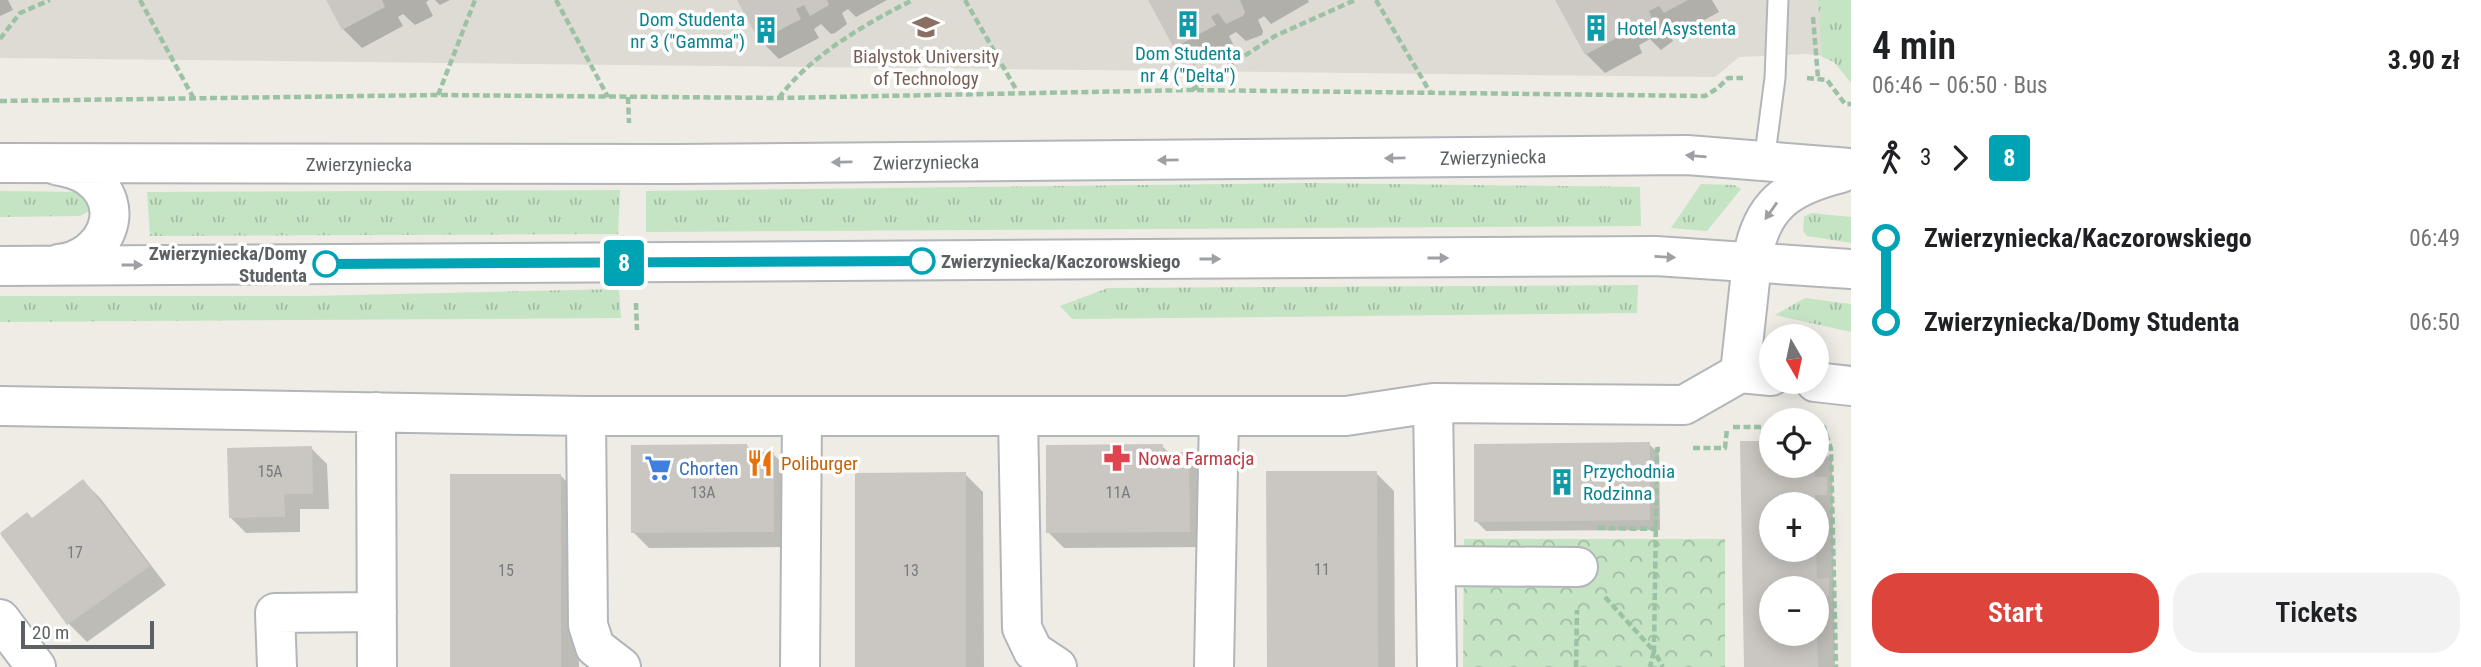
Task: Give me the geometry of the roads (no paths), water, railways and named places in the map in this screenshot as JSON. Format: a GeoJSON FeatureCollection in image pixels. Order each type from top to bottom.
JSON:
{"type":"FeatureCollection","features":[{"type":"Feature","properties":{"kind":"main road","name":"Zwierzyniecka"},"geometry":{"type":"LineString","coordinates":[[0,163],[631,164],[1687,155],[1851,170]]}},
{"type":"Feature","properties":{"kind":"main road"},"geometry":{"type":"LineString","coordinates":[[40,265],[73,262],[88,256],[99,245],[109,216],[106,200],[98,186],[86,176],[51,163]]}},
{"type":"Feature","properties":{"kind":"main road"},"geometry":{"type":"LineString","coordinates":[[0,406],[586,416],[1219,417],[1346,416],[1433,402],[1684,405],[1756,374],[1752,262],[1756,234],[1777,202],[1808,181],[1851,170]]}},
{"type":"Feature","properties":{"kind":"main road"},"geometry":{"type":"LineString","coordinates":[[0,265],[1656,256],[1851,269]]}},
{"type":"Feature","properties":{"kind":"main road"},"geometry":{"type":"LineString","coordinates":[[1829,384],[1851,386]]}},
{"type":"Feature","properties":{"kind":"main road"},"geometry":{"type":"LineString","coordinates":[[1433,402],[1437,667]]}},
{"type":"Feature","properties":{"kind":"main road"},"geometry":{"type":"LineString","coordinates":[[376,412],[377,667]]}},
{"type":"Feature","properties":{"kind":"main road"},"geometry":{"type":"LineString","coordinates":[[586,416],[588,625],[595,647],[621,667]]}},
{"type":"Feature","properties":{"kind":"main road"},"geometry":{"type":"LineString","coordinates":[[800,667],[802,417]]}},
{"type":"Feature","properties":{"kind":"main road"},"geometry":{"type":"LineString","coordinates":[[1018,417],[1022,628],[1033,652],[1057,667]]}},
{"type":"Feature","properties":{"kind":"main road"},"geometry":{"type":"LineString","coordinates":[[1200,667],[1214,667],[1219,417]]}},
{"type":"Feature","properties":{"kind":"main road"},"geometry":{"type":"LineString","coordinates":[[1437,566],[1578,567]]}},
{"type":"Feature","properties":{"kind":"main road"},"geometry":{"type":"LineString","coordinates":[[277,667],[275,613],[377,612]]}},
{"type":"Feature","properties":{"kind":"main road"},"geometry":{"type":"LineString","coordinates":[[0,619],[36,667]]}},
{"type":"Feature","properties":{"kind":"lane"},"geometry":{"type":"LineString","coordinates":[[1764,162],[1775,78],[1778,0]]}},
{"type":"Feature","properties":{"kind":"place","name":"Dom Studenta nr 4 (\"Delta\")"},"geometry":{"type":"Point","coordinates":[1188,24]}},
{"type":"Feature","properties":{"kind":"place","name":"Bialystok University of Technology"},"geometry":{"type":"Point","coordinates":[926,27]}},
{"type":"Feature","properties":{"kind":"place","name":"Hotel Asystenta"},"geometry":{"type":"Point","coordinates":[1596,28]}},
{"type":"Feature","properties":{"kind":"place","name":"Dom Studenta nr 3 (\"Gamma\")"},"geometry":{"type":"Point","coordinates":[766,30]}},
{"type":"Feature","properties":{"kind":"place","name":"Zwierzyniecka/Kaczorowskiego"},"geometry":{"type":"Point","coordinates":[922,261]}},
{"type":"Feature","properties":{"kind":"place","name":"Zwierzyniecka/Domy Studenta"},"geometry":{"type":"Point","coordinates":[326,264]}},
{"type":"Feature","properties":{"kind":"place","name":"Nowa Farmacja"},"geometry":{"type":"Point","coordinates":[1117,458]}},
{"type":"Feature","properties":{"kind":"place","name":"Poliburger"},"geometry":{"type":"Point","coordinates":[760,463]}},
{"type":"Feature","properties":{"kind":"place","name":"Chorten"},"geometry":{"type":"Point","coordinates":[658,468]}},
{"type":"Feature","properties":{"kind":"place","name":"Przychodnia Rodzinna"},"geometry":{"type":"Point","coordinates":[1562,482]}}]}
